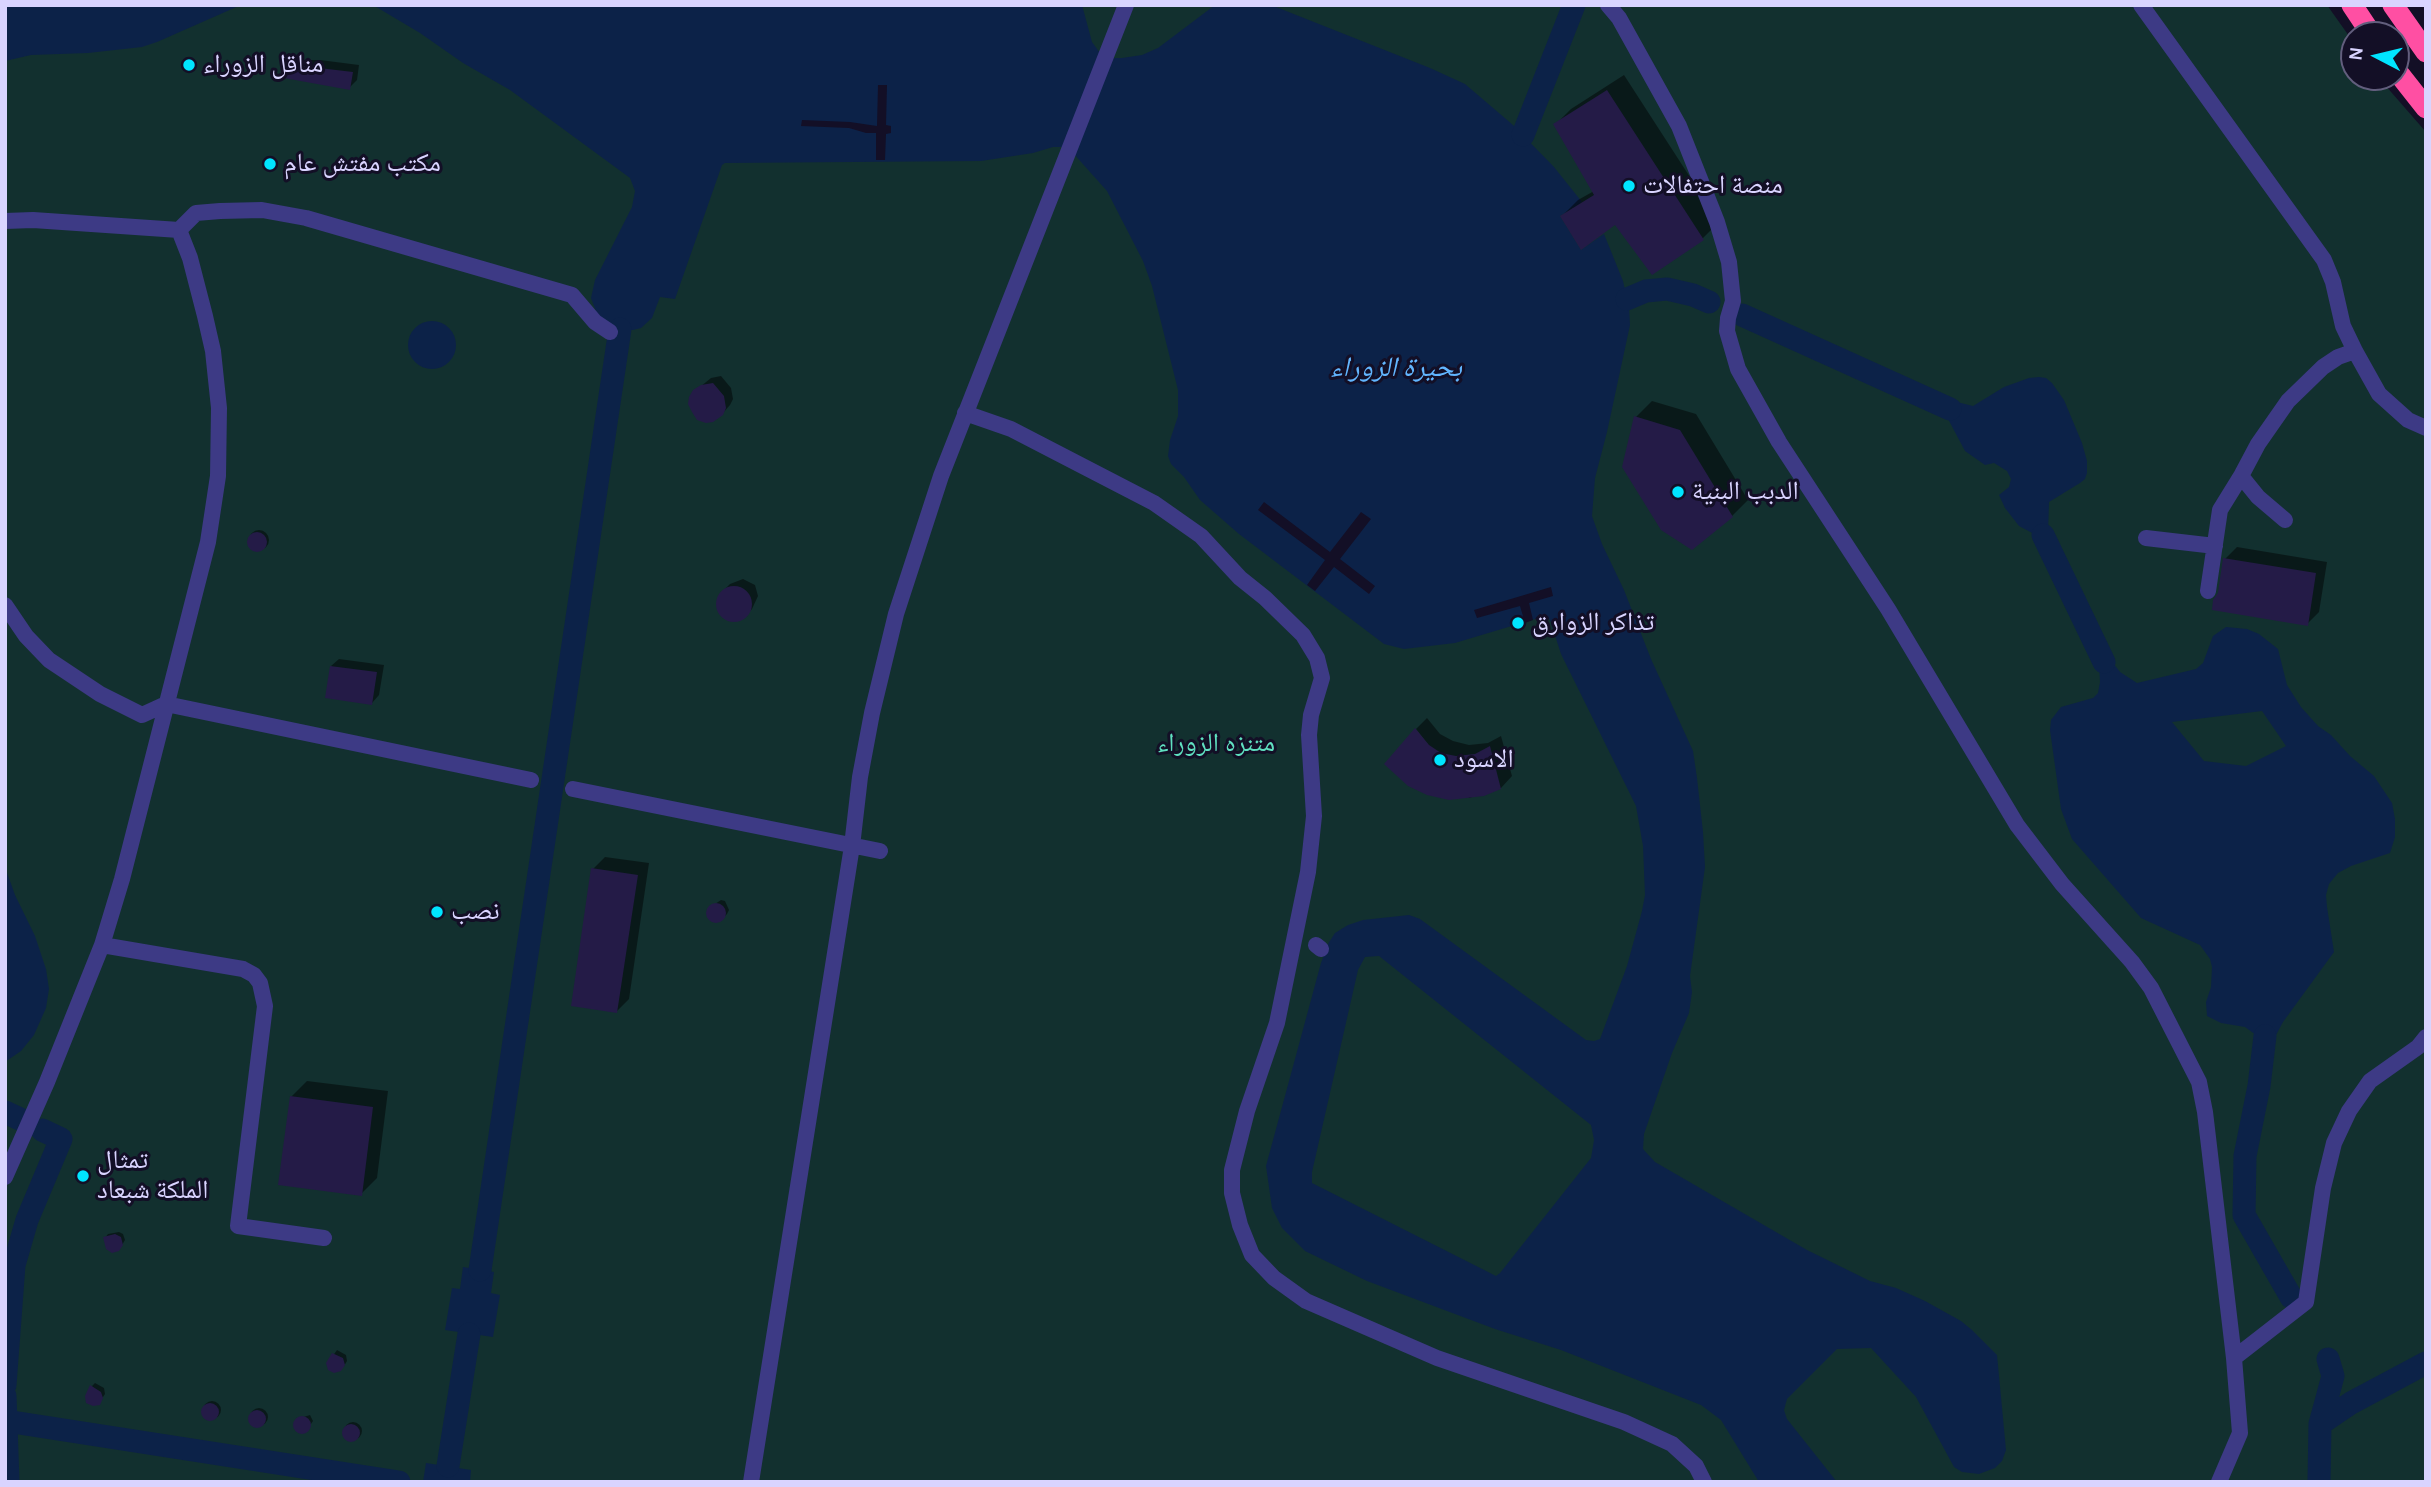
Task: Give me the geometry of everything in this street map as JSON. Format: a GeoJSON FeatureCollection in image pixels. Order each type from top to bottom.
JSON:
{"type":"FeatureCollection","features":[{"type":"Feature","properties":{"kind":"highway"},"geometry":{"type":"LineString","coordinates":[[2352,5],[2363,21]]}},
{"type":"Feature","properties":{"kind":"highway"},"geometry":{"type":"LineString","coordinates":[[2393,5],[2426,52]]}},
{"type":"Feature","properties":{"kind":"highway"},"geometry":{"type":"LineString","coordinates":[[2410,88],[2426,108]]}},
{"type":"Feature","properties":{"kind":"street"},"geometry":{"type":"LineString","coordinates":[[751,1482],[872,713],[896,614],[925,521],[965,414],[1126,5]]}},
{"type":"Feature","properties":{"kind":"street"},"geometry":{"type":"LineString","coordinates":[[1608,5],[1619,18],[1679,127],[1717,222],[1729,262],[1733,301],[1727,331],[1738,369],[1779,442],[1888,609],[2017,825],[2062,884],[2132,962],[2151,988],[2199,1082],[2235,1358],[2241,1433],[2219,1482]]}},
{"type":"Feature","properties":{"kind":"street"},"geometry":{"type":"LineString","coordinates":[[2141,5],[2324,260],[2333,282],[2343,326],[2379,394],[2408,420],[2426,428]]}},
{"type":"Feature","properties":{"kind":"street"},"geometry":{"type":"LineString","coordinates":[[5,221],[33,220],[179,230],[196,213],[262,210],[306,218],[572,295],[595,322],[610,332]]}},
{"type":"Feature","properties":{"kind":"street"},"geometry":{"type":"LineString","coordinates":[[5,1177],[52,1071],[102,946],[122,879],[208,542],[215,499],[220,437],[219,408],[210,339],[190,258],[179,230]]}},
{"type":"Feature","properties":{"kind":"street"},"geometry":{"type":"LineString","coordinates":[[2208,590],[2220,510],[2258,444],[2288,401],[2323,366],[2339,356],[2355,351]]}},
{"type":"Feature","properties":{"kind":"street"},"geometry":{"type":"LineString","coordinates":[[965,414],[1011,429],[1154,503],[1201,536],[1240,578],[1265,597],[1303,635],[1317,658],[1322,678],[1308,735],[1314,816],[1308,872],[1277,1023],[1247,1111],[1232,1170],[1232,1193],[1240,1225],[1252,1255],[1274,1278],[1306,1301],[1437,1357],[1624,1422],[1672,1444],[1696,1466],[1704,1482]]}},
{"type":"Feature","properties":{"kind":"street"},"geometry":{"type":"LineString","coordinates":[[2241,476],[2258,497],[2285,520]]}},
{"type":"Feature","properties":{"kind":"street"},"geometry":{"type":"LineString","coordinates":[[2146,538],[2215,546]]}},
{"type":"Feature","properties":{"kind":"street"},"geometry":{"type":"LineString","coordinates":[[5,605],[37,648],[85,684],[142,715],[166,704],[531,780]]}},
{"type":"Feature","properties":{"kind":"street"},"geometry":{"type":"LineString","coordinates":[[573,789],[880,851]]}},
{"type":"Feature","properties":{"kind":"street"},"geometry":{"type":"LineString","coordinates":[[102,946],[243,969],[254,975],[260,983],[265,1006],[238,1226],[324,1238]]}},
{"type":"Feature","properties":{"kind":"street"},"geometry":{"type":"LineString","coordinates":[[2235,1358],[2306,1302],[2321,1199],[2334,1143],[2348,1111],[2370,1081],[2423,1046]]}},
{"type":"Feature","properties":{"kind":"green space","name":"متنزه الزوراء"},"geometry":{"type":"Polygon","coordinates":[[[5,5],[2327,5],[2340,23],[2340,91],[2390,91],[2426,132],[2426,1482],[5,1482],[5,5]]]}},
{"type":"Feature","properties":{"kind":"water"},"geometry":{"type":"Polygon","coordinates":[[[5,5],[241,5],[142,47],[88,53],[31,55],[5,61],[5,5]]]}},
{"type":"Feature","properties":{"kind":"water","name":"بحيرة الزوراء"},"geometry":{"type":"Polygon","coordinates":[[[373,5],[1082,5],[1092,42],[1100,53],[1108,58],[1122,58],[1142,55],[1158,48],[1215,5],[1271,5],[1465,84],[1513,125],[1554,167],[1582,202],[1560,216],[1581,250],[1604,234],[1623,281],[1630,325],[1595,478],[1592,516],[1651,659],[1693,751],[1697,778],[1705,867],[1690,976],[1692,992],[1689,1013],[1644,1134],[1643,1149],[1655,1162],[1807,1250],[1870,1281],[1896,1288],[1925,1301],[1972,1330],[1997,1355],[2006,1450],[2002,1461],[1995,1468],[1979,1474],[1962,1472],[1954,1467],[1916,1397],[1871,1348],[1837,1349],[1787,1399],[1784,1410],[1787,1419],[1837,1482],[1759,1482],[1721,1420],[1701,1405],[1561,1350],[1495,1329],[1367,1281],[1305,1251],[1282,1228],[1272,1208],[1266,1166],[1321,963],[1335,933],[1363,920],[1409,915],[1420,919],[1586,1040],[1600,1039],[1627,966],[1645,895],[1643,846],[1636,806],[1561,654],[1550,620],[1545,616],[1455,643],[1404,649],[1384,644],[1239,534],[1200,500],[1171,464],[1168,456],[1178,416],[1178,390],[1152,286],[1143,261],[1107,191],[1073,153],[1064,147],[1053,147],[981,161],[725,163],[722,165],[675,299],[660,297],[652,318],[641,328],[614,328],[599,319],[591,298],[595,280],[632,207],[635,191],[630,178],[510,90],[463,63],[373,5]],[[1379,956],[1365,957],[1358,970],[1312,1172],[1312,1183],[1496,1276],[1591,1158],[1594,1140],[1591,1125],[1379,956]]]}},
{"type":"Feature","properties":{"kind":"water"},"geometry":{"type":"Polygon","coordinates":[[[432,321],[449,328],[456,345],[449,362],[432,369],[415,362],[408,345],[415,328],[432,321]]]}},
{"type":"Feature","properties":{"kind":"water"},"geometry":{"type":"Polygon","coordinates":[[[2039,377],[2052,383],[2064,400],[2082,443],[2087,473],[2080,483],[2049,502],[2048,534],[2038,536],[2019,526],[2005,508],[1999,495],[2009,487],[2011,479],[2007,471],[1994,463],[1985,465],[1965,451],[1947,417],[1953,401],[1973,406],[2004,387],[2039,377]]]}},
{"type":"Feature","properties":{"kind":"water"},"geometry":{"type":"Polygon","coordinates":[[[2226,627],[2247,629],[2259,634],[2278,649],[2287,685],[2301,707],[2318,726],[2374,776],[2392,803],[2395,819],[2395,837],[2390,853],[2351,866],[2338,873],[2329,884],[2326,895],[2334,952],[2275,1037],[2256,1035],[2245,1027],[2221,1023],[2207,1016],[2206,1002],[2211,987],[2210,959],[2200,945],[2141,918],[2072,839],[2061,809],[2050,730],[2051,720],[2061,707],[2093,698],[2098,693],[2099,664],[2110,659],[2120,672],[2137,683],[2196,669],[2203,663],[2213,636],[2226,627]],[[2262,711],[2172,722],[2204,761],[2246,766],[2286,746],[2262,711]]]}},
{"type":"Feature","properties":{"kind":"water"},"geometry":{"type":"Polygon","coordinates":[[[5,867],[35,936],[46,969],[49,989],[46,1008],[34,1035],[21,1051],[5,1062],[5,867]]]}},
{"type":"Feature","properties":{"kind":"water"},"geometry":{"type":"Polygon","coordinates":[[[463,1267],[494,1272],[491,1293],[500,1295],[493,1337],[445,1330],[452,1288],[460,1289],[463,1267]]]}},
{"type":"Feature","properties":{"kind":"water"},"geometry":{"type":"Polygon","coordinates":[[[426,1463],[471,1470],[470,1482],[423,1482],[426,1463]]]}},
{"type":"Feature","properties":{"kind":"pier"},"geometry":{"type":"Polygon","coordinates":[[[878,85],[887,85],[886,125],[891,126],[891,133],[886,134],[885,160],[876,160],[876,133],[849,128],[801,126],[802,120],[877,126],[878,85]]]}},
{"type":"Feature","properties":{"kind":"pier"},"geometry":{"type":"Polygon","coordinates":[[[1264,502],[1330,552],[1361,512],[1371,519],[1340,559],[1375,586],[1369,594],[1334,567],[1315,591],[1307,585],[1325,560],[1258,510],[1264,502]]]}},
{"type":"Feature","properties":{"kind":"pier"},"geometry":{"type":"Polygon","coordinates":[[[1551,587],[1553,596],[1529,603],[1533,620],[1525,623],[1520,606],[1477,618],[1474,610],[1551,587]]]}},
{"type":"Feature","properties":{"kind":"building"},"geometry":{"type":"Polygon","coordinates":[[[286,64],[353,72],[350,90],[284,78],[286,64]]]}},
{"type":"Feature","properties":{"kind":"building","name":"منصة احتفالات"},"geometry":{"type":"Polygon","coordinates":[[[1607,90],[1704,240],[1652,275],[1615,225],[1581,250],[1560,216],[1594,195],[1553,124],[1607,90]]]}},
{"type":"Feature","properties":{"kind":"building"},"geometry":{"type":"Polygon","coordinates":[[[713,383],[724,396],[726,408],[723,415],[706,423],[697,420],[688,404],[689,397],[693,390],[701,385],[713,383]]]}},
{"type":"Feature","properties":{"kind":"building","name":"الدبب البنية"},"geometry":{"type":"Polygon","coordinates":[[[1634,416],[1680,430],[1733,517],[1692,550],[1661,530],[1622,467],[1634,416]]]}},
{"type":"Feature","properties":{"kind":"building"},"geometry":{"type":"Polygon","coordinates":[[[257,532],[264,535],[267,542],[264,549],[257,552],[250,549],[247,542],[250,535],[257,532]]]}},
{"type":"Feature","properties":{"kind":"building"},"geometry":{"type":"Polygon","coordinates":[[[2223,558],[2316,573],[2308,626],[2212,610],[2213,600],[2218,593],[2223,558]]]}},
{"type":"Feature","properties":{"kind":"building"},"geometry":{"type":"Polygon","coordinates":[[[734,586],[747,591],[752,604],[747,617],[734,622],[721,617],[716,604],[721,591],[734,586]]]}},
{"type":"Feature","properties":{"kind":"building"},"geometry":{"type":"Polygon","coordinates":[[[330,666],[377,672],[372,705],[325,698],[330,666]]]}},
{"type":"Feature","properties":{"kind":"building","name":"الاسود"},"geometry":{"type":"Polygon","coordinates":[[[1415,728],[1429,745],[1441,753],[1456,756],[1475,754],[1490,746],[1501,789],[1484,796],[1449,800],[1427,795],[1408,786],[1384,764],[1415,728]]]}},
{"type":"Feature","properties":{"kind":"building"},"geometry":{"type":"Polygon","coordinates":[[[591,868],[638,875],[617,1013],[571,1006],[591,868]]]}},
{"type":"Feature","properties":{"kind":"building"},"geometry":{"type":"Polygon","coordinates":[[[712,903],[720,903],[726,913],[720,923],[712,923],[706,917],[706,909],[712,903]]]}},
{"type":"Feature","properties":{"kind":"building"},"geometry":{"type":"Polygon","coordinates":[[[290,1096],[373,1107],[362,1196],[278,1185],[290,1096]]]}},
{"type":"Feature","properties":{"kind":"building"},"geometry":{"type":"Polygon","coordinates":[[[115,1234],[121,1237],[123,1245],[119,1251],[112,1253],[106,1249],[103,1237],[115,1234]]]}},
{"type":"Feature","properties":{"kind":"building"},"geometry":{"type":"Polygon","coordinates":[[[332,1353],[343,1358],[345,1365],[341,1371],[334,1373],[328,1370],[326,1363],[332,1353]]]}},
{"type":"Feature","properties":{"kind":"building"},"geometry":{"type":"Polygon","coordinates":[[[90,1385],[101,1392],[103,1398],[100,1405],[86,1403],[85,1396],[90,1385]]]}},
{"type":"Feature","properties":{"kind":"building"},"geometry":{"type":"Polygon","coordinates":[[[210,1403],[216,1406],[219,1412],[216,1418],[210,1421],[204,1418],[201,1412],[204,1406],[210,1403]]]}},
{"type":"Feature","properties":{"kind":"building"},"geometry":{"type":"Polygon","coordinates":[[[257,1410],[263,1413],[266,1419],[263,1425],[257,1428],[251,1425],[248,1419],[251,1413],[257,1410]]]}},
{"type":"Feature","properties":{"kind":"building"},"geometry":{"type":"Polygon","coordinates":[[[302,1416],[308,1419],[311,1425],[308,1431],[302,1434],[296,1431],[293,1425],[296,1419],[302,1416]]]}},
{"type":"Feature","properties":{"kind":"building"},"geometry":{"type":"Polygon","coordinates":[[[351,1424],[357,1427],[360,1433],[357,1439],[351,1442],[345,1439],[342,1433],[345,1427],[351,1424]]]}},
{"type":"Feature","properties":{"kind":"waterway"},"geometry":{"type":"LineString","coordinates":[[1523,135],[1574,5]]}},
{"type":"Feature","properties":{"kind":"waterway"},"geometry":{"type":"LineString","coordinates":[[1627,299],[1646,291],[1667,289],[1709,302]]}},
{"type":"Feature","properties":{"kind":"waterway"},"geometry":{"type":"LineString","coordinates":[[1742,315],[1950,409]]}},
{"type":"Feature","properties":{"kind":"waterway"},"geometry":{"type":"LineString","coordinates":[[480,1270],[620,329]]}},
{"type":"Feature","properties":{"kind":"waterway"},"geometry":{"type":"LineString","coordinates":[[2043,535],[2104,662]]}},
{"type":"Feature","properties":{"kind":"waterway"},"geometry":{"type":"LineString","coordinates":[[2265,1036],[2259,1086],[2245,1156],[2244,1215],[2291,1297]]}},
{"type":"Feature","properties":{"kind":"waterway"},"geometry":{"type":"LineString","coordinates":[[5,1112],[22,1120]]}},
{"type":"Feature","properties":{"kind":"waterway"},"geometry":{"type":"LineString","coordinates":[[5,1385],[14,1265],[27,1220],[61,1139],[42,1130]]}},
{"type":"Feature","properties":{"kind":"waterway"},"geometry":{"type":"LineString","coordinates":[[448,1466],[469,1334]]}},
{"type":"Feature","properties":{"kind":"waterway"},"geometry":{"type":"LineString","coordinates":[[2319,1482],[2320,1424],[2333,1376],[2328,1359]]}},
{"type":"Feature","properties":{"kind":"waterway"},"geometry":{"type":"LineString","coordinates":[[2320,1424],[2351,1403],[2426,1363]]}},
{"type":"Feature","properties":{"kind":"waterway"},"geometry":{"type":"LineString","coordinates":[[5,1396],[8,1482]]}},
{"type":"Feature","properties":{"kind":"waterway"},"geometry":{"type":"LineString","coordinates":[[6,1421],[399,1482]]}},
{"type":"Feature","properties":{"kind":"place","name":"مناقل الزوراء"},"geometry":{"type":"Point","coordinates":[189,65]}},
{"type":"Feature","properties":{"kind":"place","name":"مكتب مفتش عام"},"geometry":{"type":"Point","coordinates":[270,164]}},
{"type":"Feature","properties":{"kind":"place","name":"منصة احتفالات"},"geometry":{"type":"Point","coordinates":[1629,186]}},
{"type":"Feature","properties":{"kind":"place","name":"الدبب البنية"},"geometry":{"type":"Point","coordinates":[1678,492]}},
{"type":"Feature","properties":{"kind":"place","name":"تذاكر الزوارق"},"geometry":{"type":"Point","coordinates":[1518,623]}},
{"type":"Feature","properties":{"kind":"place","name":"الاسود"},"geometry":{"type":"Point","coordinates":[1440,760]}},
{"type":"Feature","properties":{"kind":"place","name":"نصب"},"geometry":{"type":"Point","coordinates":[437,912]}},
{"type":"Feature","properties":{"kind":"place","name":"تمثال الملكة شبعاد"},"geometry":{"type":"Point","coordinates":[83,1176]}}]}
